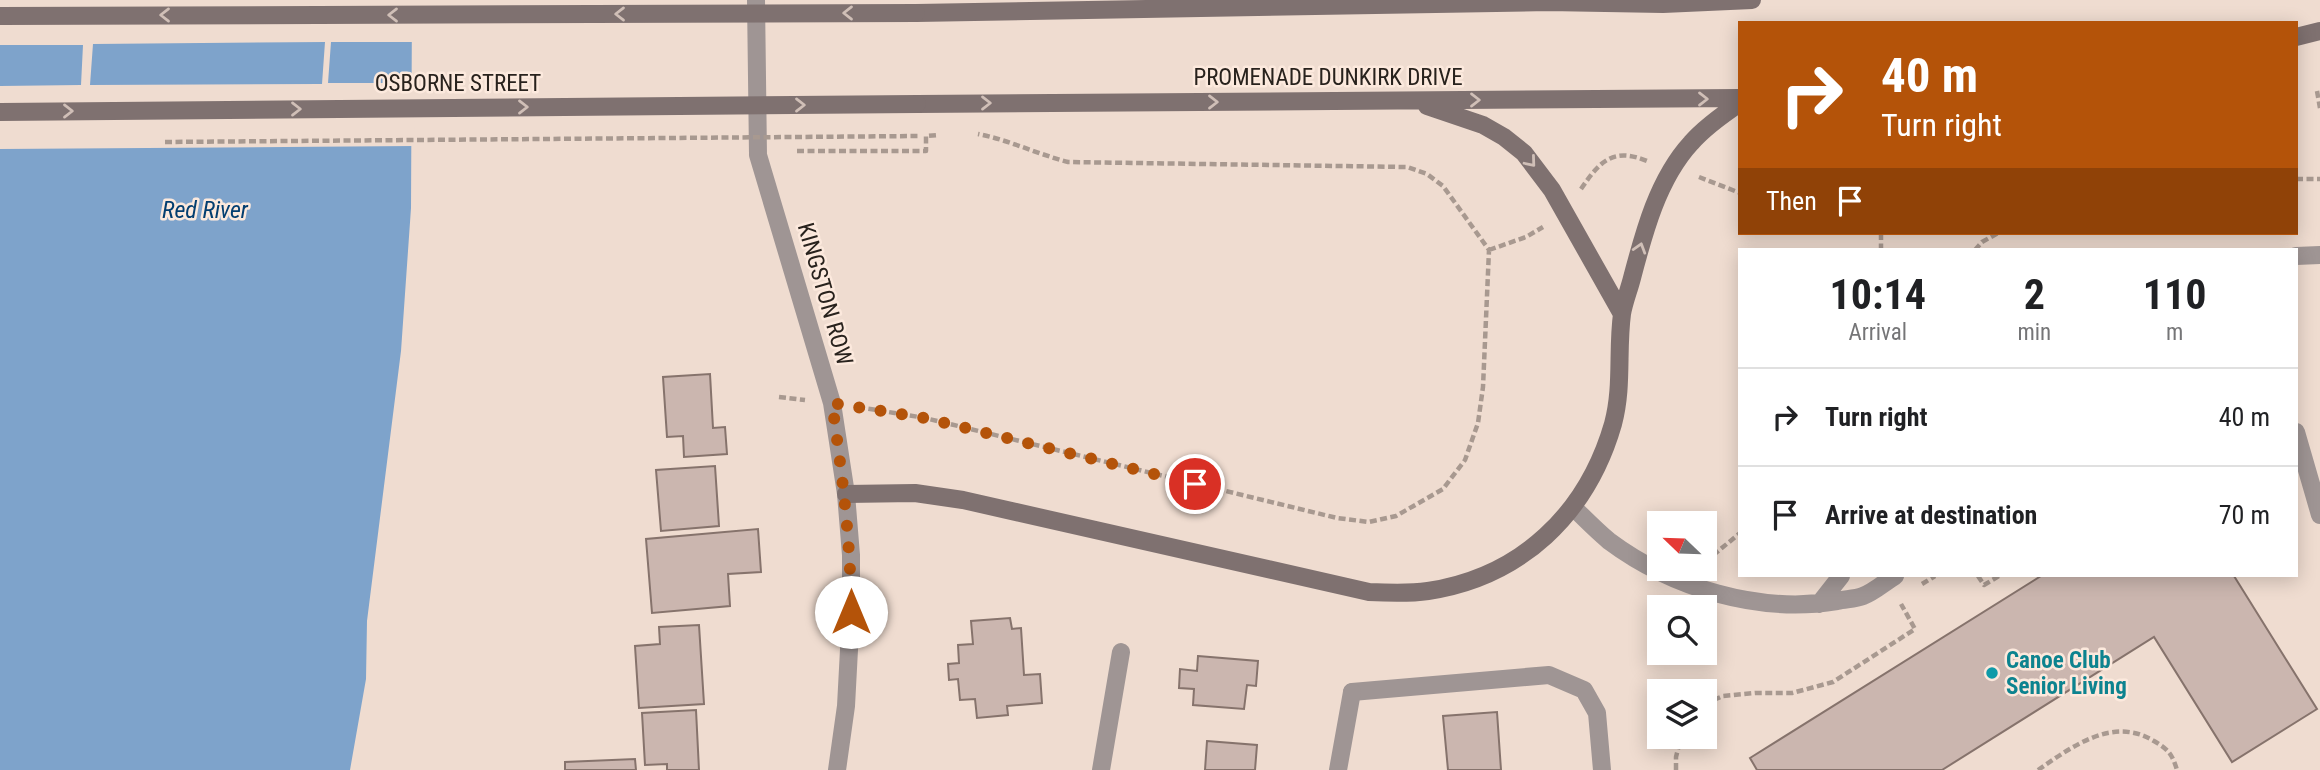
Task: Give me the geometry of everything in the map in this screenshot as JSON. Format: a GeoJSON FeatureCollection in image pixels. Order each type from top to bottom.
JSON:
{"type":"FeatureCollection","features":[{"type":"Feature","properties":{"kind":"main road"},"geometry":{"type":"LineString","coordinates":[[0,16],[916,13],[1549,1],[1663,4],[1752,0]]}},
{"type":"Feature","properties":{"kind":"main road"},"geometry":{"type":"LineString","coordinates":[[2298,36],[2320,31]]}},
{"type":"Feature","properties":{"kind":"main road","name":"PROMENADE DUNKIRK DRIVE"},"geometry":{"type":"LineString","coordinates":[[917,104],[1738,100]]}},
{"type":"Feature","properties":{"kind":"main road"},"geometry":{"type":"LineString","coordinates":[[1407,101],[1459,116],[1504,136],[1524,153],[1538,169],[1622,314]]}},
{"type":"Feature","properties":{"kind":"main road"},"geometry":{"type":"LineString","coordinates":[[846,494],[915,493],[963,500],[1369,592],[1425,592],[1458,586],[1492,574],[1526,553],[1574,508],[1598,467],[1613,422],[1621,373],[1622,314],[1643,238],[1671,170],[1690,144],[1738,102]]}},
{"type":"Feature","properties":{"kind":"main road","name":"OSBORNE STREET"},"geometry":{"type":"LineString","coordinates":[[0,112],[917,104]]}},
{"type":"Feature","properties":{"kind":"street","name":"KINGSTON ROW"},"geometry":{"type":"LineString","coordinates":[[756,0],[758,155],[832,403],[846,494],[851,555],[851,612],[846,706],[837,770]]}},
{"type":"Feature","properties":{"kind":"street"},"geometry":{"type":"LineString","coordinates":[[2298,256],[2320,255]]}},
{"type":"Feature","properties":{"kind":"street"},"geometry":{"type":"LineString","coordinates":[[2298,439],[2320,515]]}},
{"type":"Feature","properties":{"kind":"street"},"geometry":{"type":"LineString","coordinates":[[1574,508],[1610,541],[1676,579],[1715,593],[1750,601],[1782,605],[1819,604],[1864,596],[1893,577]]}},
{"type":"Feature","properties":{"kind":"street"},"geometry":{"type":"LineString","coordinates":[[1819,604],[1840,577]]}},
{"type":"Feature","properties":{"kind":"street"},"geometry":{"type":"LineString","coordinates":[[1101,770],[1121,652]]}},
{"type":"Feature","properties":{"kind":"street"},"geometry":{"type":"LineString","coordinates":[[1338,770],[1352,692],[1549,675],[1584,690],[1597,713],[1602,770]]}},
{"type":"Feature","properties":{"kind":"path"},"geometry":{"type":"LineString","coordinates":[[2317,91],[2320,108]]}},
{"type":"Feature","properties":{"kind":"path"},"geometry":{"type":"LineString","coordinates":[[779,397],[925,418],[1337,517],[1369,522],[1396,516],[1443,489],[1465,460],[1478,423],[1483,387],[1489,250],[1443,186],[1427,174],[1407,167],[1068,162],[1032,152],[998,138],[970,132]]}},
{"type":"Feature","properties":{"kind":"path"},"geometry":{"type":"LineString","coordinates":[[797,151],[926,151],[926,135],[948,134]]}},
{"type":"Feature","properties":{"kind":"path"},"geometry":{"type":"LineString","coordinates":[[153,142],[918,136]]}},
{"type":"Feature","properties":{"kind":"path"},"geometry":{"type":"LineString","coordinates":[[1489,250],[1526,237],[1563,211],[1577,197],[1591,174],[1608,158],[1621,153],[1710,180],[1738,192]]}},
{"type":"Feature","properties":{"kind":"path"},"geometry":{"type":"LineString","coordinates":[[2298,179],[2320,179]]}},
{"type":"Feature","properties":{"kind":"path"},"geometry":{"type":"LineString","coordinates":[[1977,248],[1994,235]]}},
{"type":"Feature","properties":{"kind":"path"},"geometry":{"type":"LineString","coordinates":[[1717,552],[1738,535]]}},
{"type":"Feature","properties":{"kind":"path"},"geometry":{"type":"LineString","coordinates":[[1917,588],[1934,577]]}},
{"type":"Feature","properties":{"kind":"path"},"geometry":{"type":"LineString","coordinates":[[1979,577],[1984,585],[1997,577]]}},
{"type":"Feature","properties":{"kind":"path"},"geometry":{"type":"LineString","coordinates":[[1717,699],[1755,693],[1792,693],[1833,682],[1915,629],[1899,600]]}},
{"type":"Feature","properties":{"kind":"path"},"geometry":{"type":"LineString","coordinates":[[2038,770],[2083,740],[2117,730],[2145,735],[2169,749],[2177,770]]}},
{"type":"Feature","properties":{"kind":"path"},"geometry":{"type":"LineString","coordinates":[[1676,770],[1678,749]]}},
{"type":"Feature","properties":{"kind":"water","name":"Red River"},"geometry":{"type":"Polygon","coordinates":[[[0,0],[412,0],[411,208],[401,351],[367,621],[366,679],[350,770],[0,770],[0,0]]]}},
{"type":"Feature","properties":{"kind":"pier"},"geometry":{"type":"Polygon","coordinates":[[[0,0],[415,0],[415,42],[331,42],[328,83],[415,83],[414,146],[0,149],[0,86],[81,85],[83,45],[0,45],[0,0]],[[325,42],[93,44],[90,85],[322,84],[325,42]]]}},
{"type":"Feature","properties":{"kind":"building"},"geometry":{"type":"Polygon","coordinates":[[[710,374],[713,428],[725,427],[727,454],[684,457],[683,436],[667,437],[663,377],[710,374]]]}},
{"type":"Feature","properties":{"kind":"building"},"geometry":{"type":"Polygon","coordinates":[[[715,466],[719,526],[661,531],[656,470],[715,466]]]}},
{"type":"Feature","properties":{"kind":"building"},"geometry":{"type":"Polygon","coordinates":[[[758,529],[761,572],[728,574],[730,606],[652,613],[646,539],[758,529]]]}},
{"type":"Feature","properties":{"kind":"building","name":"Canoe Club Senior Living"},"geometry":{"type":"Polygon","coordinates":[[[2039,577],[2235,577],[2317,709],[2232,762],[2154,637],[1942,770],[1757,770],[1750,758],[2039,577]]]}},
{"type":"Feature","properties":{"kind":"building"},"geometry":{"type":"Polygon","coordinates":[[[1010,618],[1012,629],[1021,628],[1024,675],[1040,674],[1042,703],[1007,706],[1008,715],[977,718],[975,699],[960,700],[958,679],[949,680],[948,664],[959,663],[958,645],[973,644],[971,621],[1010,618]]]}},
{"type":"Feature","properties":{"kind":"building"},"geometry":{"type":"Polygon","coordinates":[[[699,625],[704,704],[639,708],[635,646],[660,644],[659,627],[699,625]]]}},
{"type":"Feature","properties":{"kind":"building"},"geometry":{"type":"Polygon","coordinates":[[[1198,656],[1258,661],[1256,686],[1247,685],[1244,709],[1193,705],[1194,689],[1179,688],[1180,669],[1197,671],[1198,656]]]}},
{"type":"Feature","properties":{"kind":"building"},"geometry":{"type":"Polygon","coordinates":[[[696,710],[699,770],[667,770],[667,764],[645,765],[642,713],[696,710]]]}},
{"type":"Feature","properties":{"kind":"building"},"geometry":{"type":"Polygon","coordinates":[[[1497,712],[1501,770],[1448,770],[1443,716],[1497,712]]]}},
{"type":"Feature","properties":{"kind":"building"},"geometry":{"type":"Polygon","coordinates":[[[1207,741],[1257,745],[1255,770],[1205,770],[1207,741]]]}},
{"type":"Feature","properties":{"kind":"building"},"geometry":{"type":"Polygon","coordinates":[[[635,759],[636,770],[565,770],[565,762],[635,759]]]}},
{"type":"Feature","properties":{"kind":"place","name":"Canoe Club Senior Living"},"geometry":{"type":"Point","coordinates":[1992,673]}},
{"type":"Feature","properties":{"kind":"route"},"geometry":{"type":"LineString","coordinates":[[851,612],[851,555],[846,494],[832,403],[925,418],[1195,484]]}}]}
